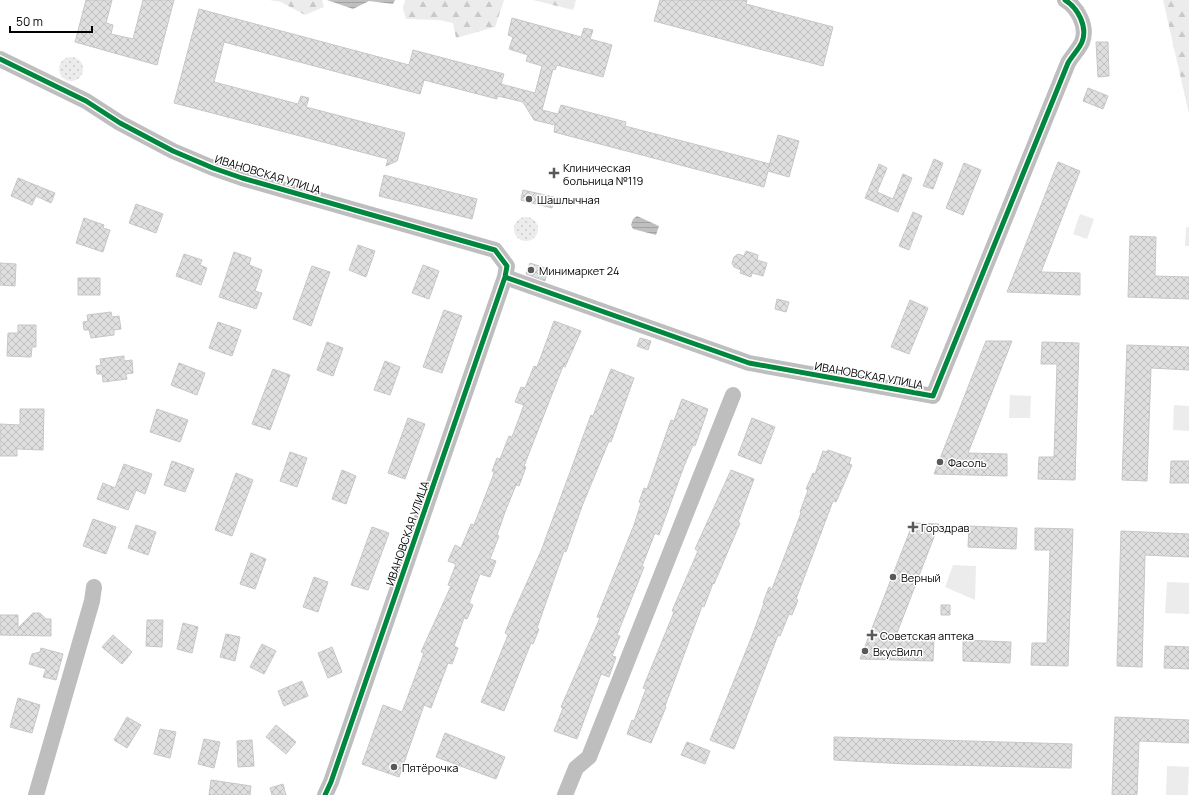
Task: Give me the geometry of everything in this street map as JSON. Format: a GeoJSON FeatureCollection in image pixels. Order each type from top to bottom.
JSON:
{"type":"FeatureCollection","features":[{"type":"Feature","properties":{"kind":"street","name":"ИВАНОВСКАЯ УЛИЦА"},"geometry":{"type":"LineString","coordinates":[[505,277],[749,363],[933,396],[1068,63],[1082,41],[1084,28],[1079,14],[1065,0]]}},
{"type":"Feature","properties":{"kind":"street","name":"ИВАНОВСКАЯ УЛИЦА"},"geometry":{"type":"LineString","coordinates":[[0,58],[86,101],[120,123],[212,168],[496,250],[506,266],[505,277],[380,645],[325,795]]}},
{"type":"Feature","properties":{"kind":"street"},"geometry":{"type":"LineString","coordinates":[[565,795],[576,768],[589,757],[733,395]]}},
{"type":"Feature","properties":{"kind":"street"},"geometry":{"type":"LineString","coordinates":[[36,795],[92,601],[94,587]]}},
{"type":"Feature","properties":{"kind":"green space"},"geometry":{"type":"Polygon","coordinates":[[[269,0],[322,0],[324,7],[305,15],[281,2],[269,0]]]}},
{"type":"Feature","properties":{"kind":"green space"},"geometry":{"type":"Polygon","coordinates":[[[405,0],[504,0],[495,27],[456,38],[453,23],[439,20],[406,19],[403,9],[405,0]]]}},
{"type":"Feature","properties":{"kind":"green space"},"geometry":{"type":"Polygon","coordinates":[[[533,0],[576,0],[573,10],[533,0]]]}},
{"type":"Feature","properties":{"kind":"green space"},"geometry":{"type":"Polygon","coordinates":[[[1163,0],[1189,0],[1189,114],[1163,0]]]}},
{"type":"Feature","properties":{"kind":"green space"},"geometry":{"type":"Polygon","coordinates":[[[71,57],[80,60],[83,69],[80,78],[71,81],[62,78],[59,69],[62,60],[71,57]]]}},
{"type":"Feature","properties":{"kind":"green space"},"geometry":{"type":"Polygon","coordinates":[[[1080,214],[1094,219],[1087,239],[1073,234],[1080,214]]]}},
{"type":"Feature","properties":{"kind":"green space"},"geometry":{"type":"Polygon","coordinates":[[[526,217],[531,218],[537,224],[537,234],[531,240],[526,241],[521,240],[515,234],[514,229],[515,224],[521,218],[526,217]]]}},
{"type":"Feature","properties":{"kind":"green space"},"geometry":{"type":"Polygon","coordinates":[[[1186,227],[1189,227],[1189,246],[1185,246],[1186,227]]]}},
{"type":"Feature","properties":{"kind":"green space"},"geometry":{"type":"Polygon","coordinates":[[[1010,395],[1031,396],[1030,418],[1009,418],[1010,395]]]}},
{"type":"Feature","properties":{"kind":"green space"},"geometry":{"type":"Polygon","coordinates":[[[1174,405],[1189,406],[1189,431],[1173,430],[1174,405]]]}},
{"type":"Feature","properties":{"kind":"green space"},"geometry":{"type":"Polygon","coordinates":[[[953,565],[976,566],[975,600],[945,587],[953,565]]]}},
{"type":"Feature","properties":{"kind":"green space"},"geometry":{"type":"Polygon","coordinates":[[[1167,582],[1189,583],[1189,614],[1165,613],[1167,582]]]}},
{"type":"Feature","properties":{"kind":"green space"},"geometry":{"type":"Polygon","coordinates":[[[1167,766],[1189,767],[1188,795],[1166,795],[1167,766]]]}},
{"type":"Feature","properties":{"kind":"shaded area"},"geometry":{"type":"Polygon","coordinates":[[[327,0],[395,0],[393,4],[369,1],[353,9],[327,0]]]}},
{"type":"Feature","properties":{"kind":"shaded area"},"geometry":{"type":"Polygon","coordinates":[[[637,216],[659,226],[656,235],[633,229],[631,225],[633,219],[637,216]]]}},
{"type":"Feature","properties":{"kind":"building"},"geometry":{"type":"Polygon","coordinates":[[[86,0],[112,0],[106,23],[113,25],[111,34],[133,39],[143,0],[174,0],[157,65],[75,42],[86,0]]]}},
{"type":"Feature","properties":{"kind":"building"},"geometry":{"type":"Polygon","coordinates":[[[660,0],[747,0],[746,4],[833,27],[823,66],[654,21],[660,0]]]}},
{"type":"Feature","properties":{"kind":"building"},"geometry":{"type":"Polygon","coordinates":[[[199,9],[409,65],[413,50],[504,74],[501,84],[535,93],[542,66],[526,61],[528,55],[509,49],[513,37],[508,35],[512,18],[581,37],[584,28],[593,30],[590,39],[612,45],[603,77],[557,65],[555,70],[553,69],[542,110],[558,114],[561,105],[626,122],[625,126],[770,164],[778,135],[799,141],[789,177],[768,171],[764,187],[554,132],[555,125],[534,120],[523,102],[498,96],[497,99],[424,80],[420,94],[224,42],[214,82],[298,104],[301,96],[309,98],[306,107],[405,133],[397,161],[386,166],[388,159],[174,103],[199,9]]]}},
{"type":"Feature","properties":{"kind":"building"},"geometry":{"type":"Polygon","coordinates":[[[1096,42],[1108,42],[1109,76],[1098,77],[1096,42]]]}},
{"type":"Feature","properties":{"kind":"building"},"geometry":{"type":"Polygon","coordinates":[[[1088,88],[1108,96],[1103,109],[1083,101],[1088,88]]]}},
{"type":"Feature","properties":{"kind":"building"},"geometry":{"type":"Polygon","coordinates":[[[934,159],[943,163],[933,189],[923,186],[934,159]]]}},
{"type":"Feature","properties":{"kind":"building"},"geometry":{"type":"Polygon","coordinates":[[[1058,162],[1080,171],[1041,272],[1080,273],[1080,295],[1007,292],[1058,162]]]}},
{"type":"Feature","properties":{"kind":"building"},"geometry":{"type":"Polygon","coordinates":[[[964,163],[981,170],[963,215],[946,208],[964,163]]]}},
{"type":"Feature","properties":{"kind":"building"},"geometry":{"type":"Polygon","coordinates":[[[879,164],[887,168],[877,192],[893,199],[903,174],[912,178],[898,212],[865,198],[879,164]]]}},
{"type":"Feature","properties":{"kind":"building"},"geometry":{"type":"Polygon","coordinates":[[[384,175],[477,199],[472,219],[379,196],[384,175]]]}},
{"type":"Feature","properties":{"kind":"building"},"geometry":{"type":"Polygon","coordinates":[[[18,178],[55,193],[51,203],[36,196],[32,205],[11,196],[18,178]]]}},
{"type":"Feature","properties":{"kind":"building"},"geometry":{"type":"Polygon","coordinates":[[[523,190],[554,197],[552,208],[521,200],[523,190]]]}},
{"type":"Feature","properties":{"kind":"building"},"geometry":{"type":"Polygon","coordinates":[[[136,204],[163,214],[156,233],[129,223],[136,204]]]}},
{"type":"Feature","properties":{"kind":"building"},"geometry":{"type":"Polygon","coordinates":[[[913,212],[922,216],[909,250],[899,246],[913,212]]]}},
{"type":"Feature","properties":{"kind":"building"},"geometry":{"type":"Polygon","coordinates":[[[84,218],[104,225],[103,228],[110,230],[103,252],[76,243],[84,218]]]}},
{"type":"Feature","properties":{"kind":"building"},"geometry":{"type":"Polygon","coordinates":[[[1130,236],[1156,237],[1155,276],[1189,277],[1189,299],[1128,297],[1130,236]]]}},
{"type":"Feature","properties":{"kind":"building"},"geometry":{"type":"Polygon","coordinates":[[[358,245],[375,251],[366,277],[349,270],[358,245]]]}},
{"type":"Feature","properties":{"kind":"building"},"geometry":{"type":"Polygon","coordinates":[[[746,251],[758,255],[757,260],[767,263],[763,276],[752,273],[751,277],[740,273],[741,270],[734,267],[732,263],[734,257],[738,254],[744,256],[746,251]]]}},
{"type":"Feature","properties":{"kind":"building"},"geometry":{"type":"Polygon","coordinates":[[[234,252],[251,258],[249,265],[262,270],[255,291],[262,293],[256,309],[219,297],[234,252]]]}},
{"type":"Feature","properties":{"kind":"building"},"geometry":{"type":"Polygon","coordinates":[[[184,254],[202,260],[200,265],[207,268],[201,285],[176,276],[184,254]]]}},
{"type":"Feature","properties":{"kind":"building"},"geometry":{"type":"Polygon","coordinates":[[[0,263],[16,264],[15,286],[0,285],[0,263]]]}},
{"type":"Feature","properties":{"kind":"building"},"geometry":{"type":"Polygon","coordinates":[[[530,263],[548,269],[545,281],[526,274],[530,263]]]}},
{"type":"Feature","properties":{"kind":"building"},"geometry":{"type":"Polygon","coordinates":[[[423,265],[439,271],[429,299],[412,293],[423,265]]]}},
{"type":"Feature","properties":{"kind":"building"},"geometry":{"type":"Polygon","coordinates":[[[312,266],[330,272],[311,326],[293,319],[312,266]]]}},
{"type":"Feature","properties":{"kind":"building"},"geometry":{"type":"Polygon","coordinates":[[[78,278],[100,278],[100,295],[78,295],[78,278]]]}},
{"type":"Feature","properties":{"kind":"building"},"geometry":{"type":"Polygon","coordinates":[[[777,299],[789,302],[786,312],[775,309],[777,299]]]}},
{"type":"Feature","properties":{"kind":"building"},"geometry":{"type":"Polygon","coordinates":[[[910,300],[928,308],[909,354],[891,347],[910,300]]]}},
{"type":"Feature","properties":{"kind":"building"},"geometry":{"type":"Polygon","coordinates":[[[444,310],[462,316],[442,373],[423,367],[444,310]]]}},
{"type":"Feature","properties":{"kind":"building"},"geometry":{"type":"Polygon","coordinates":[[[111,312],[112,317],[119,316],[121,329],[114,330],[114,335],[91,338],[89,330],[84,330],[83,322],[88,321],[87,315],[111,312]]]}},
{"type":"Feature","properties":{"kind":"building"},"geometry":{"type":"Polygon","coordinates":[[[554,321],[581,331],[565,367],[563,366],[524,466],[526,467],[519,486],[516,485],[505,512],[497,535],[499,536],[490,559],[496,561],[490,577],[480,574],[469,603],[473,605],[467,619],[464,618],[454,646],[458,648],[452,664],[448,663],[431,708],[424,705],[399,777],[362,764],[383,705],[402,712],[424,653],[421,652],[451,586],[448,585],[456,564],[448,561],[455,545],[461,548],[471,524],[474,525],[493,476],[494,472],[492,471],[497,458],[500,459],[509,436],[512,437],[524,405],[515,402],[521,387],[525,388],[534,366],[537,367],[554,321]]]}},
{"type":"Feature","properties":{"kind":"building"},"geometry":{"type":"Polygon","coordinates":[[[218,322],[241,330],[232,356],[209,348],[218,322]]]}},
{"type":"Feature","properties":{"kind":"building"},"geometry":{"type":"Polygon","coordinates":[[[18,325],[36,325],[36,347],[32,347],[31,357],[7,356],[8,333],[18,333],[18,325]]]}},
{"type":"Feature","properties":{"kind":"building"},"geometry":{"type":"Polygon","coordinates":[[[640,338],[651,341],[648,350],[637,346],[640,338]]]}},
{"type":"Feature","properties":{"kind":"building"},"geometry":{"type":"Polygon","coordinates":[[[986,341],[1012,341],[968,453],[1007,454],[1007,476],[934,474],[986,341]]]}},
{"type":"Feature","properties":{"kind":"building"},"geometry":{"type":"Polygon","coordinates":[[[327,342],[343,348],[333,376],[317,370],[327,342]]]}},
{"type":"Feature","properties":{"kind":"building"},"geometry":{"type":"Polygon","coordinates":[[[1042,342],[1079,343],[1075,480],[1038,479],[1039,457],[1054,457],[1057,364],[1041,364],[1042,342]]]}},
{"type":"Feature","properties":{"kind":"building"},"geometry":{"type":"Polygon","coordinates":[[[1127,345],[1189,347],[1189,370],[1151,368],[1147,481],[1122,480],[1127,345]]]}},
{"type":"Feature","properties":{"kind":"building"},"geometry":{"type":"Polygon","coordinates":[[[124,356],[124,361],[132,360],[133,373],[126,374],[127,379],[103,382],[102,374],[97,374],[96,366],[101,365],[100,359],[124,356]]]}},
{"type":"Feature","properties":{"kind":"building"},"geometry":{"type":"Polygon","coordinates":[[[385,361],[400,367],[390,395],[374,390],[385,361]]]}},
{"type":"Feature","properties":{"kind":"building"},"geometry":{"type":"Polygon","coordinates":[[[179,363],[205,373],[197,395],[171,385],[179,363]]]}},
{"type":"Feature","properties":{"kind":"building"},"geometry":{"type":"Polygon","coordinates":[[[273,369],[290,375],[270,430],[252,424],[273,369]]]}},
{"type":"Feature","properties":{"kind":"building"},"geometry":{"type":"Polygon","coordinates":[[[611,369],[634,378],[611,442],[609,441],[582,506],[566,552],[564,551],[537,628],[539,629],[533,644],[531,643],[504,711],[481,702],[508,635],[505,633],[541,551],[591,415],[593,416],[611,369]]]}},
{"type":"Feature","properties":{"kind":"building"},"geometry":{"type":"Polygon","coordinates":[[[682,399],[708,409],[695,446],[693,445],[684,466],[659,535],[655,533],[642,566],[644,567],[617,635],[620,636],[612,656],[616,657],[609,677],[601,674],[577,739],[554,731],[563,708],[561,707],[600,618],[597,617],[634,525],[644,488],[647,489],[671,420],[674,421],[682,399]]]}},
{"type":"Feature","properties":{"kind":"building"},"geometry":{"type":"Polygon","coordinates":[[[20,409],[44,409],[43,450],[17,449],[17,456],[0,456],[0,424],[20,425],[20,409]]]}},
{"type":"Feature","properties":{"kind":"building"},"geometry":{"type":"Polygon","coordinates":[[[157,409],[188,420],[180,442],[150,432],[157,409]]]}},
{"type":"Feature","properties":{"kind":"building"},"geometry":{"type":"Polygon","coordinates":[[[408,418],[425,424],[405,479],[388,473],[408,418]]]}},
{"type":"Feature","properties":{"kind":"building"},"geometry":{"type":"Polygon","coordinates":[[[752,418],[775,427],[761,464],[738,455],[752,418]]]}},
{"type":"Feature","properties":{"kind":"building"},"geometry":{"type":"Polygon","coordinates":[[[828,450],[851,458],[849,464],[852,465],[836,502],[833,501],[796,599],[798,600],[792,615],[789,614],[780,636],[778,635],[734,749],[710,740],[752,636],[769,587],[772,589],[801,513],[800,512],[808,490],[806,489],[813,473],[815,474],[823,451],[827,452],[828,450]]]}},
{"type":"Feature","properties":{"kind":"building"},"geometry":{"type":"Polygon","coordinates":[[[290,452],[307,458],[297,487],[280,481],[290,452]]]}},
{"type":"Feature","properties":{"kind":"building"},"geometry":{"type":"Polygon","coordinates":[[[172,461],[194,469],[185,492],[164,485],[172,461]]]}},
{"type":"Feature","properties":{"kind":"building"},"geometry":{"type":"Polygon","coordinates":[[[1171,461],[1189,461],[1189,483],[1170,483],[1171,461]]]}},
{"type":"Feature","properties":{"kind":"building"},"geometry":{"type":"Polygon","coordinates":[[[124,464],[152,474],[145,494],[136,490],[128,510],[97,499],[103,483],[115,488],[124,464]]]}},
{"type":"Feature","properties":{"kind":"building"},"geometry":{"type":"Polygon","coordinates":[[[342,470],[356,476],[346,504],[332,499],[342,470]]]}},
{"type":"Feature","properties":{"kind":"building"},"geometry":{"type":"Polygon","coordinates":[[[731,470],[754,479],[738,522],[740,523],[704,607],[702,606],[665,706],[666,707],[651,743],[627,734],[632,720],[634,721],[646,689],[643,688],[674,612],[672,611],[698,551],[695,549],[731,470]]]}},
{"type":"Feature","properties":{"kind":"building"},"geometry":{"type":"Polygon","coordinates":[[[236,473],[253,480],[232,536],[215,530],[236,473]]]}},
{"type":"Feature","properties":{"kind":"building"},"geometry":{"type":"Polygon","coordinates":[[[93,519],[116,527],[106,554],[83,546],[93,519]]]}},
{"type":"Feature","properties":{"kind":"building"},"geometry":{"type":"Polygon","coordinates":[[[913,523],[939,524],[895,638],[934,639],[933,661],[860,659],[913,523]]]}},
{"type":"Feature","properties":{"kind":"building"},"geometry":{"type":"Polygon","coordinates":[[[136,525],[156,532],[148,555],[128,548],[136,525]]]}},
{"type":"Feature","properties":{"kind":"building"},"geometry":{"type":"Polygon","coordinates":[[[969,526],[1017,528],[1016,549],[968,547],[969,526]]]}},
{"type":"Feature","properties":{"kind":"building"},"geometry":{"type":"Polygon","coordinates":[[[372,527],[389,533],[368,590],[351,585],[372,527]]]}},
{"type":"Feature","properties":{"kind":"building"},"geometry":{"type":"Polygon","coordinates":[[[1035,528],[1073,529],[1068,666],[1031,665],[1032,643],[1047,643],[1050,550],[1035,550],[1035,528]]]}},
{"type":"Feature","properties":{"kind":"building"},"geometry":{"type":"Polygon","coordinates":[[[1121,531],[1189,534],[1189,557],[1145,555],[1142,667],[1117,666],[1121,531]]]}},
{"type":"Feature","properties":{"kind":"building"},"geometry":{"type":"Polygon","coordinates":[[[251,553],[266,559],[255,589],[240,584],[251,553]]]}},
{"type":"Feature","properties":{"kind":"building"},"geometry":{"type":"Polygon","coordinates":[[[314,577],[328,582],[318,612],[303,607],[314,577]]]}},
{"type":"Feature","properties":{"kind":"building"},"geometry":{"type":"Polygon","coordinates":[[[941,605],[950,605],[950,615],[941,615],[941,605]]]}},
{"type":"Feature","properties":{"kind":"building"},"geometry":{"type":"Polygon","coordinates":[[[33,613],[40,613],[46,619],[51,619],[51,636],[0,635],[0,615],[18,615],[18,628],[33,613]]]}},
{"type":"Feature","properties":{"kind":"building"},"geometry":{"type":"Polygon","coordinates":[[[147,620],[163,620],[162,647],[146,646],[147,620]]]}},
{"type":"Feature","properties":{"kind":"building"},"geometry":{"type":"Polygon","coordinates":[[[183,623],[198,627],[192,653],[177,649],[183,623]]]}},
{"type":"Feature","properties":{"kind":"building"},"geometry":{"type":"Polygon","coordinates":[[[226,634],[240,637],[235,661],[220,657],[226,634]]]}},
{"type":"Feature","properties":{"kind":"building"},"geometry":{"type":"Polygon","coordinates":[[[113,635],[132,652],[122,664],[102,647],[113,635]]]}},
{"type":"Feature","properties":{"kind":"building"},"geometry":{"type":"Polygon","coordinates":[[[963,640],[1011,642],[1010,663],[963,661],[963,640]]]}},
{"type":"Feature","properties":{"kind":"building"},"geometry":{"type":"Polygon","coordinates":[[[262,644],[276,651],[264,674],[250,667],[262,644]]]}},
{"type":"Feature","properties":{"kind":"building"},"geometry":{"type":"Polygon","coordinates":[[[1165,646],[1189,647],[1189,669],[1164,668],[1165,646]]]}},
{"type":"Feature","properties":{"kind":"building"},"geometry":{"type":"Polygon","coordinates":[[[332,647],[342,672],[328,678],[318,653],[332,647]]]}},
{"type":"Feature","properties":{"kind":"building"},"geometry":{"type":"Polygon","coordinates":[[[41,648],[63,654],[56,680],[43,677],[46,669],[29,664],[32,654],[40,652],[41,648]]]}},
{"type":"Feature","properties":{"kind":"building"},"geometry":{"type":"Polygon","coordinates":[[[302,681],[308,696],[284,706],[278,691],[302,681]]]}},
{"type":"Feature","properties":{"kind":"building"},"geometry":{"type":"Polygon","coordinates":[[[18,698],[40,705],[32,733],[10,727],[18,698]]]}},
{"type":"Feature","properties":{"kind":"building"},"geometry":{"type":"Polygon","coordinates":[[[127,717],[141,725],[127,748],[114,740],[127,717]]]}},
{"type":"Feature","properties":{"kind":"building"},"geometry":{"type":"Polygon","coordinates":[[[1115,717],[1189,720],[1189,743],[1139,741],[1137,795],[1112,795],[1115,717]]]}},
{"type":"Feature","properties":{"kind":"building"},"geometry":{"type":"Polygon","coordinates":[[[276,725],[296,742],[286,754],[266,737],[276,725]]]}},
{"type":"Feature","properties":{"kind":"building"},"geometry":{"type":"Polygon","coordinates":[[[160,729],[176,732],[170,758],[154,754],[160,729]]]}},
{"type":"Feature","properties":{"kind":"building"},"geometry":{"type":"Polygon","coordinates":[[[445,733],[505,757],[496,779],[436,757],[445,733]]]}},
{"type":"Feature","properties":{"kind":"building"},"geometry":{"type":"Polygon","coordinates":[[[834,737],[1072,744],[1071,768],[906,764],[834,760],[834,737]]]}},
{"type":"Feature","properties":{"kind":"building"},"geometry":{"type":"Polygon","coordinates":[[[204,739],[220,742],[214,768],[198,764],[204,739]]]}},
{"type":"Feature","properties":{"kind":"building"},"geometry":{"type":"Polygon","coordinates":[[[252,740],[254,766],[238,767],[237,741],[252,740]]]}},
{"type":"Feature","properties":{"kind":"building"},"geometry":{"type":"Polygon","coordinates":[[[687,742],[710,751],[705,764],[681,755],[687,742]]]}},
{"type":"Feature","properties":{"kind":"building"},"geometry":{"type":"Polygon","coordinates":[[[211,780],[251,786],[250,795],[209,795],[211,780]]]}},
{"type":"Feature","properties":{"kind":"building"},"geometry":{"type":"Polygon","coordinates":[[[283,784],[286,795],[272,795],[270,788],[283,784]]]}},
{"type":"Feature","properties":{"kind":"cycle path"},"geometry":{"type":"LineString","coordinates":[[505,277],[749,363],[933,396],[1068,63],[1082,42],[1084,30],[1081,18],[1070,3],[1065,0]]}},
{"type":"Feature","properties":{"kind":"cycle path"},"geometry":{"type":"LineString","coordinates":[[0,59],[86,101],[120,123],[173,151],[213,168],[242,178],[495,250],[507,266],[505,277],[331,782],[325,795]]}},
{"type":"Feature","properties":{"kind":"place","name":"Клиническая больница №119"},"geometry":{"type":"Point","coordinates":[554,173]}},
{"type":"Feature","properties":{"kind":"place","name":"Шашлычная"},"geometry":{"type":"Point","coordinates":[529,199]}},
{"type":"Feature","properties":{"kind":"place","name":"Минимаркет 24"},"geometry":{"type":"Point","coordinates":[531,270]}},
{"type":"Feature","properties":{"kind":"place","name":"Фасоль"},"geometry":{"type":"Point","coordinates":[940,462]}},
{"type":"Feature","properties":{"kind":"place","name":"Горздрав"},"geometry":{"type":"Point","coordinates":[913,527]}},
{"type":"Feature","properties":{"kind":"place","name":"Верный"},"geometry":{"type":"Point","coordinates":[893,577]}},
{"type":"Feature","properties":{"kind":"place","name":"Советская аптека"},"geometry":{"type":"Point","coordinates":[872,635]}},
{"type":"Feature","properties":{"kind":"place","name":"ВкусВилл"},"geometry":{"type":"Point","coordinates":[865,651]}},
{"type":"Feature","properties":{"kind":"place","name":"Пятёрочка"},"geometry":{"type":"Point","coordinates":[394,767]}}]}
